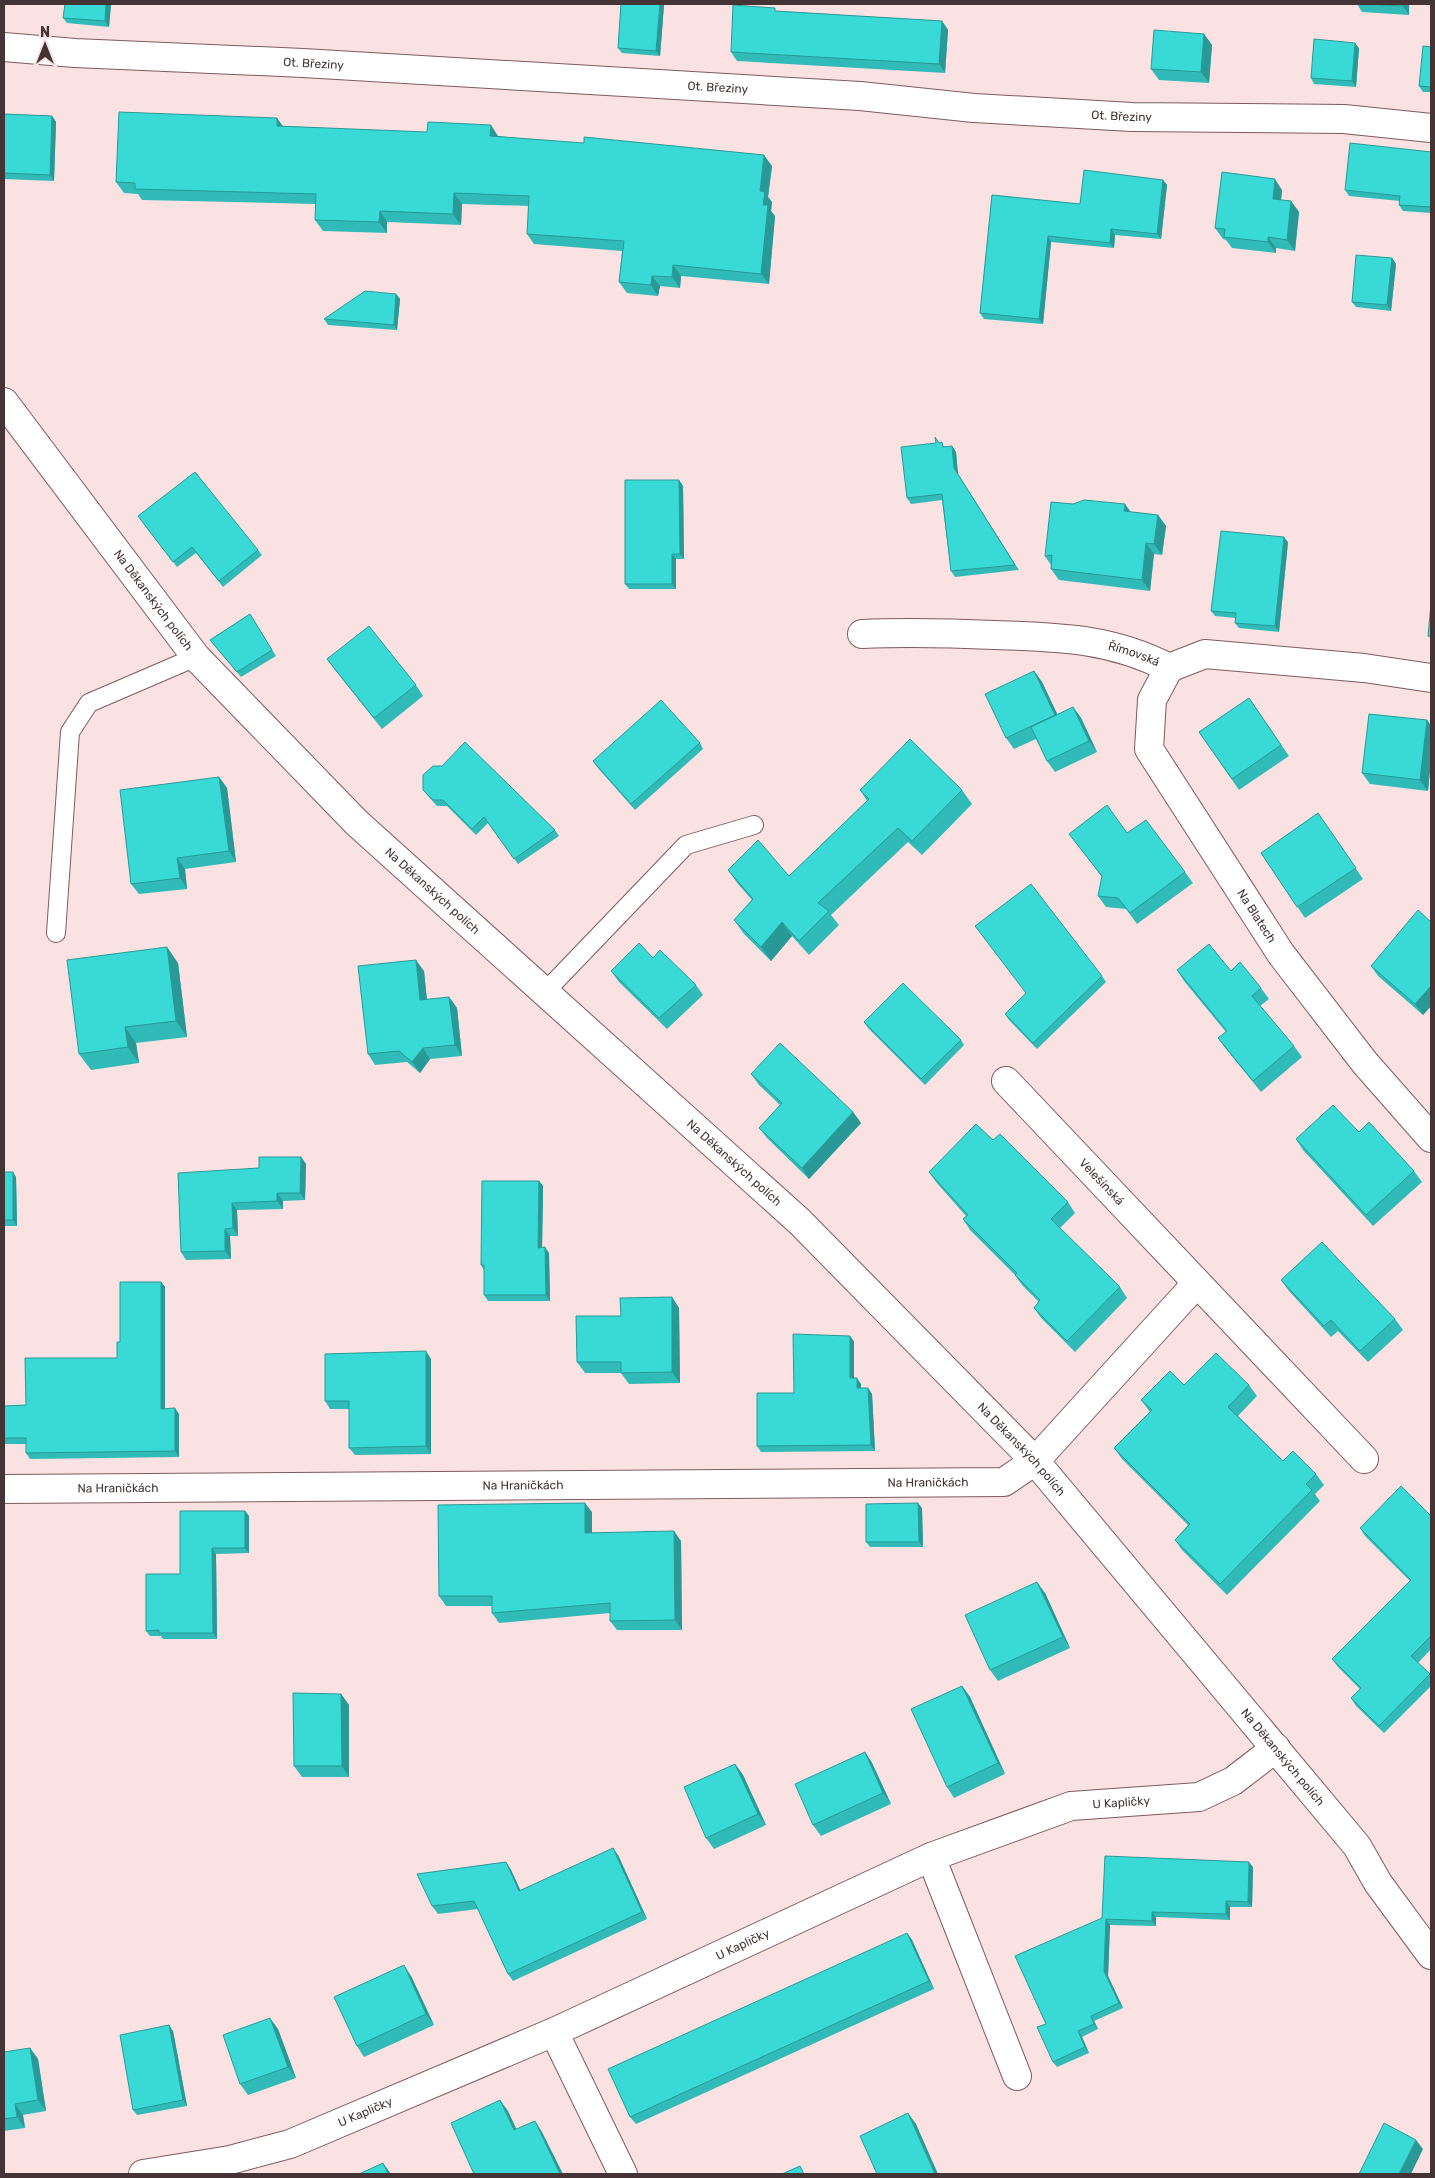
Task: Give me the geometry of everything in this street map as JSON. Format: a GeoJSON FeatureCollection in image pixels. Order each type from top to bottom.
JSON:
{"type":"FeatureCollection","features":[{"type":"Feature","properties":{"kind":"street","name":"Ot. Březiny"},"geometry":{"type":"LineString","coordinates":[[4,47],[75,54],[313,64],[850,96],[974,108],[1112,116],[1344,119],[1431,128]]}},
{"type":"Feature","properties":{"kind":"street","name":"Na Děkanských polích"},"geometry":{"type":"LineString","coordinates":[[4,402],[196,657],[357,823],[800,1222],[1035,1461],[1357,1846],[1378,1883],[1431,1955]]}},
{"type":"Feature","properties":{"kind":"street","name":"Římovská"},"geometry":{"type":"LineString","coordinates":[[862,634],[916,632],[1063,637],[1104,643],[1143,654],[1169,668],[1205,654],[1364,668],[1431,678]]}},
{"type":"Feature","properties":{"kind":"street","name":"Na Blatech"},"geometry":{"type":"LineString","coordinates":[[1169,668],[1152,700],[1149,750],[1281,954],[1365,1063],[1431,1138]]}},
{"type":"Feature","properties":{"kind":"street","name":"Velešínská"},"geometry":{"type":"LineString","coordinates":[[1006,1081],[1364,1459]]}},
{"type":"Feature","properties":{"kind":"street"},"geometry":{"type":"LineString","coordinates":[[1035,1461],[1197,1284]]}},
{"type":"Feature","properties":{"kind":"street","name":"Na Hraničkách"},"geometry":{"type":"LineString","coordinates":[[4,1489],[1004,1482],[1035,1461]]}},
{"type":"Feature","properties":{"kind":"street","name":"U Kapličky"},"geometry":{"type":"LineString","coordinates":[[143,2174],[171,2172],[230,2160],[290,2144],[554,2032],[931,1857],[1071,1806],[1200,1797],[1233,1781],[1276,1748]]}},
{"type":"Feature","properties":{"kind":"street"},"geometry":{"type":"LineString","coordinates":[[931,1857],[1017,2076]]}},
{"type":"Feature","properties":{"kind":"street"},"geometry":{"type":"LineString","coordinates":[[554,2032],[623,2174]]}},
{"type":"Feature","properties":{"kind":"lane"},"geometry":{"type":"LineString","coordinates":[[56,932],[70,732],[89,703],[196,657]]}},
{"type":"Feature","properties":{"kind":"lane"},"geometry":{"type":"LineString","coordinates":[[544,993],[686,845],[754,825]]}},
{"type":"Feature","properties":{"kind":"building"},"geometry":{"type":"Polygon","coordinates":[[[65,4],[106,4],[105,21],[63,18],[65,4]]]}},
{"type":"Feature","properties":{"kind":"building"},"geometry":{"type":"Polygon","coordinates":[[[621,4],[660,4],[656,51],[618,48],[621,4]]]}},
{"type":"Feature","properties":{"kind":"building"},"geometry":{"type":"Polygon","coordinates":[[[1366,4],[1403,4],[1403,6],[1366,4]]]}},
{"type":"Feature","properties":{"kind":"building"},"geometry":{"type":"Polygon","coordinates":[[[733,5],[775,8],[775,11],[942,21],[939,64],[731,52],[733,5]]]}},
{"type":"Feature","properties":{"kind":"building"},"geometry":{"type":"Polygon","coordinates":[[[1154,30],[1204,34],[1201,72],[1151,69],[1154,30]]]}},
{"type":"Feature","properties":{"kind":"building"},"geometry":{"type":"Polygon","coordinates":[[[1314,39],[1355,43],[1352,81],[1311,78],[1314,39]]]}},
{"type":"Feature","properties":{"kind":"building"},"geometry":{"type":"Polygon","coordinates":[[[1423,46],[1431,47],[1431,87],[1419,86],[1423,46]]]}},
{"type":"Feature","properties":{"kind":"building"},"geometry":{"type":"Polygon","coordinates":[[[119,112],[277,118],[277,126],[427,132],[428,122],[491,125],[490,136],[584,143],[584,137],[764,155],[760,191],[765,192],[763,205],[768,205],[761,274],[673,265],[672,277],[652,276],[651,285],[619,282],[624,241],[527,234],[529,196],[454,193],[453,214],[380,211],[379,222],[315,220],[316,194],[135,189],[135,183],[116,182],[119,112]]]}},
{"type":"Feature","properties":{"kind":"building"},"geometry":{"type":"Polygon","coordinates":[[[4,114],[52,116],[50,175],[4,173],[4,114]]]}},
{"type":"Feature","properties":{"kind":"building"},"geometry":{"type":"Polygon","coordinates":[[[1350,143],[1431,152],[1431,207],[1399,205],[1400,196],[1345,190],[1350,143]]]}},
{"type":"Feature","properties":{"kind":"building"},"geometry":{"type":"Polygon","coordinates":[[[1084,170],[1163,180],[1157,234],[1111,229],[1110,243],[1048,236],[1039,319],[980,313],[992,195],[1080,204],[1084,170]]]}},
{"type":"Feature","properties":{"kind":"building"},"geometry":{"type":"Polygon","coordinates":[[[1222,172],[1275,179],[1273,199],[1291,201],[1287,240],[1268,237],[1268,242],[1224,237],[1225,229],[1215,228],[1222,172]]]}},
{"type":"Feature","properties":{"kind":"building"},"geometry":{"type":"Polygon","coordinates":[[[1356,255],[1392,258],[1387,305],[1352,302],[1356,255]]]}},
{"type":"Feature","properties":{"kind":"building"},"geometry":{"type":"Polygon","coordinates":[[[365,291],[396,294],[394,325],[324,319],[365,291]]]}},
{"type":"Feature","properties":{"kind":"building"},"geometry":{"type":"Polygon","coordinates":[[[935,437],[939,443],[942,442],[943,447],[952,446],[954,468],[1015,565],[951,571],[942,494],[907,498],[901,447],[936,443],[935,437]]]}},
{"type":"Feature","properties":{"kind":"building"},"geometry":{"type":"Polygon","coordinates":[[[195,472],[258,550],[219,581],[192,547],[173,562],[138,516],[195,472]]]}},
{"type":"Feature","properties":{"kind":"building"},"geometry":{"type":"Polygon","coordinates":[[[625,480],[679,480],[680,554],[672,554],[672,584],[625,584],[625,480]]]}},
{"type":"Feature","properties":{"kind":"building"},"geometry":{"type":"Polygon","coordinates":[[[1084,500],[1125,504],[1124,511],[1158,515],[1154,544],[1146,543],[1142,580],[1051,569],[1052,555],[1045,556],[1051,502],[1073,504],[1084,500]]]}},
{"type":"Feature","properties":{"kind":"building"},"geometry":{"type":"Polygon","coordinates":[[[1221,531],[1284,537],[1275,626],[1235,623],[1236,613],[1211,611],[1221,531]]]}},
{"type":"Feature","properties":{"kind":"building"},"geometry":{"type":"Polygon","coordinates":[[[1431,604],[1431,637],[1428,636],[1431,604]]]}},
{"type":"Feature","properties":{"kind":"building"},"geometry":{"type":"Polygon","coordinates":[[[250,614],[272,650],[237,672],[210,640],[250,614]]]}},
{"type":"Feature","properties":{"kind":"building"},"geometry":{"type":"Polygon","coordinates":[[[369,626],[416,685],[374,718],[327,659],[369,626]]]}},
{"type":"Feature","properties":{"kind":"building"},"geometry":{"type":"Polygon","coordinates":[[[1034,671],[1055,715],[1006,738],[985,694],[1034,671]]]}},
{"type":"Feature","properties":{"kind":"building"},"geometry":{"type":"Polygon","coordinates":[[[1249,698],[1281,745],[1232,779],[1199,732],[1249,698]]]}},
{"type":"Feature","properties":{"kind":"building"},"geometry":{"type":"Polygon","coordinates":[[[661,700],[700,743],[631,804],[593,761],[661,700]]]}},
{"type":"Feature","properties":{"kind":"building"},"geometry":{"type":"Polygon","coordinates":[[[1073,707],[1089,741],[1047,761],[1031,727],[1073,707]]]}},
{"type":"Feature","properties":{"kind":"building"},"geometry":{"type":"Polygon","coordinates":[[[1369,714],[1427,720],[1420,780],[1362,773],[1369,714]]]}},
{"type":"Feature","properties":{"kind":"building"},"geometry":{"type":"Polygon","coordinates":[[[910,739],[962,790],[912,841],[898,828],[818,903],[829,911],[799,941],[782,922],[761,947],[734,920],[753,899],[728,870],[758,840],[789,876],[869,799],[860,790],[910,739]]]}},
{"type":"Feature","properties":{"kind":"building"},"geometry":{"type":"Polygon","coordinates":[[[465,742],[555,830],[514,859],[484,817],[472,829],[443,800],[433,800],[423,790],[423,775],[433,766],[442,766],[465,742]]]}},
{"type":"Feature","properties":{"kind":"building"},"geometry":{"type":"Polygon","coordinates":[[[219,777],[229,851],[177,858],[180,878],[131,884],[120,790],[219,777]]]}},
{"type":"Feature","properties":{"kind":"building"},"geometry":{"type":"Polygon","coordinates":[[[1107,805],[1127,833],[1146,820],[1185,872],[1130,913],[1118,898],[1098,896],[1102,876],[1069,834],[1107,805]]]}},
{"type":"Feature","properties":{"kind":"building"},"geometry":{"type":"Polygon","coordinates":[[[1318,813],[1356,868],[1297,907],[1261,853],[1318,813]]]}},
{"type":"Feature","properties":{"kind":"building"},"geometry":{"type":"Polygon","coordinates":[[[1031,884],[1102,976],[1033,1043],[1005,1014],[1026,993],[975,926],[1031,884]]]}},
{"type":"Feature","properties":{"kind":"building"},"geometry":{"type":"Polygon","coordinates":[[[1418,910],[1431,922],[1431,986],[1415,1004],[1371,966],[1418,910]]]}},
{"type":"Feature","properties":{"kind":"building"},"geometry":{"type":"Polygon","coordinates":[[[639,943],[653,958],[660,950],[696,985],[659,1018],[611,971],[639,943]]]}},
{"type":"Feature","properties":{"kind":"building"},"geometry":{"type":"Polygon","coordinates":[[[1209,944],[1231,971],[1240,962],[1261,988],[1252,996],[1294,1046],[1253,1081],[1218,1038],[1227,1031],[1177,970],[1209,944]]]}},
{"type":"Feature","properties":{"kind":"building"},"geometry":{"type":"Polygon","coordinates":[[[167,947],[176,1021],[125,1027],[128,1047],[79,1054],[67,960],[167,947]]]}},
{"type":"Feature","properties":{"kind":"building"},"geometry":{"type":"Polygon","coordinates":[[[416,960],[420,1000],[449,997],[455,1045],[423,1048],[412,1062],[399,1051],[368,1054],[358,966],[416,960]]]}},
{"type":"Feature","properties":{"kind":"building"},"geometry":{"type":"Polygon","coordinates":[[[903,983],[961,1040],[921,1079],[864,1022],[903,983]]]}},
{"type":"Feature","properties":{"kind":"building"},"geometry":{"type":"Polygon","coordinates":[[[780,1043],[853,1112],[802,1168],[759,1128],[782,1103],[751,1074],[780,1043]]]}},
{"type":"Feature","properties":{"kind":"building"},"geometry":{"type":"Polygon","coordinates":[[[1333,1105],[1359,1132],[1369,1122],[1414,1171],[1366,1215],[1296,1139],[1333,1105]]]}},
{"type":"Feature","properties":{"kind":"building"},"geometry":{"type":"Polygon","coordinates":[[[976,1124],[993,1140],[1000,1134],[1068,1202],[1051,1219],[1120,1287],[1067,1341],[1034,1308],[1040,1300],[1015,1275],[1017,1273],[963,1219],[968,1215],[929,1172],[976,1124]]]}},
{"type":"Feature","properties":{"kind":"building"},"geometry":{"type":"Polygon","coordinates":[[[259,1157],[301,1157],[300,1193],[277,1193],[277,1201],[232,1203],[233,1228],[225,1229],[225,1251],[181,1252],[178,1173],[259,1168],[259,1157]]]}},
{"type":"Feature","properties":{"kind":"building"},"geometry":{"type":"Polygon","coordinates":[[[4,1172],[13,1172],[13,1220],[4,1220],[4,1172]]]}},
{"type":"Feature","properties":{"kind":"building"},"geometry":{"type":"Polygon","coordinates":[[[482,1181],[539,1181],[538,1248],[545,1247],[546,1295],[484,1295],[484,1265],[481,1265],[482,1181]]]}},
{"type":"Feature","properties":{"kind":"building"},"geometry":{"type":"Polygon","coordinates":[[[1322,1242],[1395,1319],[1360,1351],[1331,1320],[1324,1326],[1281,1280],[1322,1242]]]}},
{"type":"Feature","properties":{"kind":"building"},"geometry":{"type":"Polygon","coordinates":[[[120,1282],[161,1282],[161,1409],[175,1408],[175,1451],[26,1453],[26,1438],[4,1438],[4,1406],[26,1405],[25,1358],[117,1358],[117,1342],[120,1342],[120,1282]]]}},
{"type":"Feature","properties":{"kind":"building"},"geometry":{"type":"Polygon","coordinates":[[[672,1297],[672,1372],[621,1373],[621,1362],[577,1362],[576,1316],[621,1316],[620,1298],[672,1297]]]}},
{"type":"Feature","properties":{"kind":"building"},"geometry":{"type":"Polygon","coordinates":[[[793,1334],[850,1336],[850,1378],[857,1378],[857,1388],[868,1388],[871,1445],[757,1446],[757,1393],[794,1393],[793,1334]]]}},
{"type":"Feature","properties":{"kind":"building"},"geometry":{"type":"Polygon","coordinates":[[[426,1351],[426,1446],[349,1448],[349,1401],[325,1401],[325,1354],[426,1351]]]}},
{"type":"Feature","properties":{"kind":"building"},"geometry":{"type":"Polygon","coordinates":[[[1216,1353],[1249,1385],[1228,1407],[1283,1461],[1293,1451],[1316,1474],[1306,1484],[1312,1490],[1220,1584],[1175,1540],[1190,1524],[1114,1448],[1152,1410],[1141,1400],[1170,1371],[1184,1385],[1216,1353]]]}},
{"type":"Feature","properties":{"kind":"building"},"geometry":{"type":"Polygon","coordinates":[[[1401,1486],[1431,1516],[1431,1636],[1411,1656],[1430,1674],[1379,1726],[1351,1698],[1361,1688],[1332,1659],[1411,1580],[1360,1528],[1401,1486]]]}},
{"type":"Feature","properties":{"kind":"building"},"geometry":{"type":"Polygon","coordinates":[[[585,1503],[585,1533],[674,1531],[675,1620],[610,1621],[610,1603],[492,1613],[492,1596],[439,1596],[438,1505],[585,1503]]]}},
{"type":"Feature","properties":{"kind":"building"},"geometry":{"type":"Polygon","coordinates":[[[918,1503],[919,1542],[866,1542],[866,1504],[918,1503]]]}},
{"type":"Feature","properties":{"kind":"building"},"geometry":{"type":"Polygon","coordinates":[[[180,1511],[245,1511],[245,1548],[212,1548],[213,1633],[159,1633],[159,1630],[146,1631],[146,1574],[180,1574],[180,1511]]]}},
{"type":"Feature","properties":{"kind":"building"},"geometry":{"type":"Polygon","coordinates":[[[1037,1582],[1063,1637],[990,1670],[965,1615],[1037,1582]]]}},
{"type":"Feature","properties":{"kind":"building"},"geometry":{"type":"Polygon","coordinates":[[[962,1686],[998,1763],[947,1787],[911,1709],[962,1686]]]}},
{"type":"Feature","properties":{"kind":"building"},"geometry":{"type":"Polygon","coordinates":[[[293,1693],[341,1694],[342,1766],[294,1766],[293,1693]]]}},
{"type":"Feature","properties":{"kind":"building"},"geometry":{"type":"Polygon","coordinates":[[[865,1752],[883,1793],[813,1825],[795,1784],[865,1752]]]}},
{"type":"Feature","properties":{"kind":"building"},"geometry":{"type":"Polygon","coordinates":[[[735,1764],[758,1814],[706,1838],[684,1787],[735,1764]]]}},
{"type":"Feature","properties":{"kind":"building"},"geometry":{"type":"Polygon","coordinates":[[[613,1848],[642,1912],[508,1974],[474,1901],[432,1906],[417,1874],[506,1862],[519,1891],[613,1848]]]}},
{"type":"Feature","properties":{"kind":"building"},"geometry":{"type":"Polygon","coordinates":[[[1105,1856],[1249,1862],[1248,1902],[1226,1901],[1226,1914],[1152,1912],[1152,1921],[1106,1919],[1104,1971],[1119,2003],[1091,2016],[1094,2024],[1078,2031],[1085,2047],[1053,2062],[1037,2027],[1046,2024],[1015,1956],[1102,1918],[1105,1856]]]}},
{"type":"Feature","properties":{"kind":"building"},"geometry":{"type":"Polygon","coordinates":[[[907,1933],[929,1981],[630,2117],[608,2069],[907,1933]]]}},
{"type":"Feature","properties":{"kind":"building"},"geometry":{"type":"Polygon","coordinates":[[[404,1965],[426,2014],[357,2046],[334,1997],[404,1965]]]}},
{"type":"Feature","properties":{"kind":"building"},"geometry":{"type":"Polygon","coordinates":[[[270,2018],[288,2067],[240,2084],[223,2035],[270,2018]]]}},
{"type":"Feature","properties":{"kind":"building"},"geometry":{"type":"Polygon","coordinates":[[[169,2025],[183,2100],[133,2110],[120,2035],[169,2025]]]}},
{"type":"Feature","properties":{"kind":"building"},"geometry":{"type":"Polygon","coordinates":[[[30,2048],[38,2100],[15,2104],[17,2117],[4,2119],[4,2052],[30,2048]]]}},
{"type":"Feature","properties":{"kind":"building"},"geometry":{"type":"Polygon","coordinates":[[[500,2100],[514,2130],[535,2121],[560,2174],[474,2174],[451,2123],[500,2100]]]}},
{"type":"Feature","properties":{"kind":"building"},"geometry":{"type":"Polygon","coordinates":[[[908,2113],[935,2174],[877,2174],[860,2136],[908,2113]]]}},
{"type":"Feature","properties":{"kind":"building"},"geometry":{"type":"Polygon","coordinates":[[[1384,2123],[1416,2140],[1399,2174],[1359,2174],[1384,2123]]]}},
{"type":"Feature","properties":{"kind":"building"},"geometry":{"type":"Polygon","coordinates":[[[383,2163],[388,2174],[359,2174],[383,2163]]]}},
{"type":"Feature","properties":{"kind":"building"},"geometry":{"type":"Polygon","coordinates":[[[800,2166],[804,2174],[782,2174],[800,2166]]]}}]}
